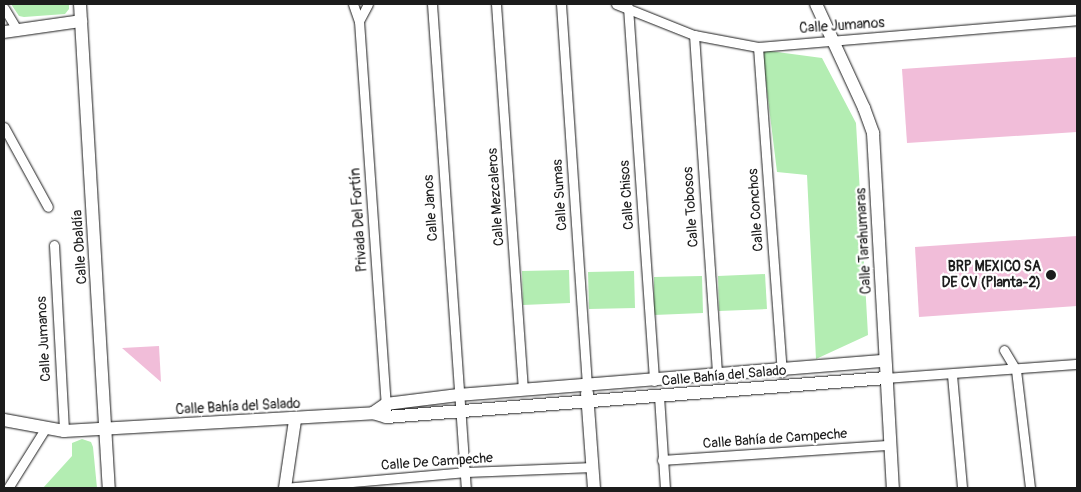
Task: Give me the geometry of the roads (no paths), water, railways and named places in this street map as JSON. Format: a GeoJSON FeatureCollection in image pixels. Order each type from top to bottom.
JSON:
{"type":"FeatureCollection","features":[{"type":"Feature","properties":{"kind":"street","name":"Calle Obaldía"},"geometry":{"type":"LineString","coordinates":[[80,4],[109,488]]}},
{"type":"Feature","properties":{"kind":"street","name":"Privada Del Fortín"},"geometry":{"type":"LineString","coordinates":[[353,4],[360,21],[386,410]]}},
{"type":"Feature","properties":{"kind":"street","name":"Privada Del Fortín"},"geometry":{"type":"LineString","coordinates":[[360,21],[368,4]]}},
{"type":"Feature","properties":{"kind":"street","name":"Calle Janos"},"geometry":{"type":"LineString","coordinates":[[432,4],[466,488]]}},
{"type":"Feature","properties":{"kind":"street","name":"Calle Mezcaleros"},"geometry":{"type":"LineString","coordinates":[[496,4],[523,389]]}},
{"type":"Feature","properties":{"kind":"street","name":"Calle Sumas"},"geometry":{"type":"LineString","coordinates":[[561,4],[587,385]]}},
{"type":"Feature","properties":{"kind":"street","name":"Calle Jumanos"},"geometry":{"type":"LineString","coordinates":[[616,4],[628,7],[694,35],[758,47],[1077,20]]}},
{"type":"Feature","properties":{"kind":"street","name":"Calle Tarahumaras"},"geometry":{"type":"LineString","coordinates":[[816,4],[873,133],[893,488]]}},
{"type":"Feature","properties":{"kind":"street","name":"Calle Chisos"},"geometry":{"type":"LineString","coordinates":[[628,7],[654,381]]}},
{"type":"Feature","properties":{"kind":"street"},"geometry":{"type":"LineString","coordinates":[[4,8],[10,31],[81,21]]}},
{"type":"Feature","properties":{"kind":"street","name":"Calle Tobosos"},"geometry":{"type":"LineString","coordinates":[[694,35],[717,376]]}},
{"type":"Feature","properties":{"kind":"street","name":"Calle Conchos"},"geometry":{"type":"LineString","coordinates":[[758,47],[782,372]]}},
{"type":"Feature","properties":{"kind":"street"},"geometry":{"type":"LineString","coordinates":[[4,127],[48,207]]}},
{"type":"Feature","properties":{"kind":"street","name":"Calle Jumanos"},"geometry":{"type":"LineString","coordinates":[[54,245],[64,431]]}},
{"type":"Feature","properties":{"kind":"street"},"geometry":{"type":"LineString","coordinates":[[1004,350],[1016,370],[1030,488]]}},
{"type":"Feature","properties":{"kind":"street","name":"Calle Bahía del Salado"},"geometry":{"type":"LineString","coordinates":[[4,420],[45,430],[64,431],[295,420],[373,413],[458,395],[782,372],[885,361]]}},
{"type":"Feature","properties":{"kind":"street","name":"Calle Bahía del Salado"},"geometry":{"type":"LineString","coordinates":[[386,410],[461,410],[588,402],[1077,364]]}},
{"type":"Feature","properties":{"kind":"street"},"geometry":{"type":"LineString","coordinates":[[952,375],[962,488]]}},
{"type":"Feature","properties":{"kind":"street"},"geometry":{"type":"LineString","coordinates":[[587,385],[594,488]]}},
{"type":"Feature","properties":{"kind":"street"},"geometry":{"type":"LineString","coordinates":[[659,396],[665,488]]}},
{"type":"Feature","properties":{"kind":"street"},"geometry":{"type":"LineString","coordinates":[[285,488],[295,420]]}},
{"type":"Feature","properties":{"kind":"street"},"geometry":{"type":"LineString","coordinates":[[8,488],[45,430]]}},
{"type":"Feature","properties":{"kind":"street","name":"Calle Bahía de Campeche"},"geometry":{"type":"LineString","coordinates":[[662,460],[890,445]]}},
{"type":"Feature","properties":{"kind":"street","name":"Calle De Campeche"},"geometry":{"type":"LineString","coordinates":[[285,488],[466,472],[593,467]]}},
{"type":"Feature","properties":{"kind":"place","name":"BRP MEXICO SA DE CV (Planta-2)"},"geometry":{"type":"Point","coordinates":[1051,275]}}]}
